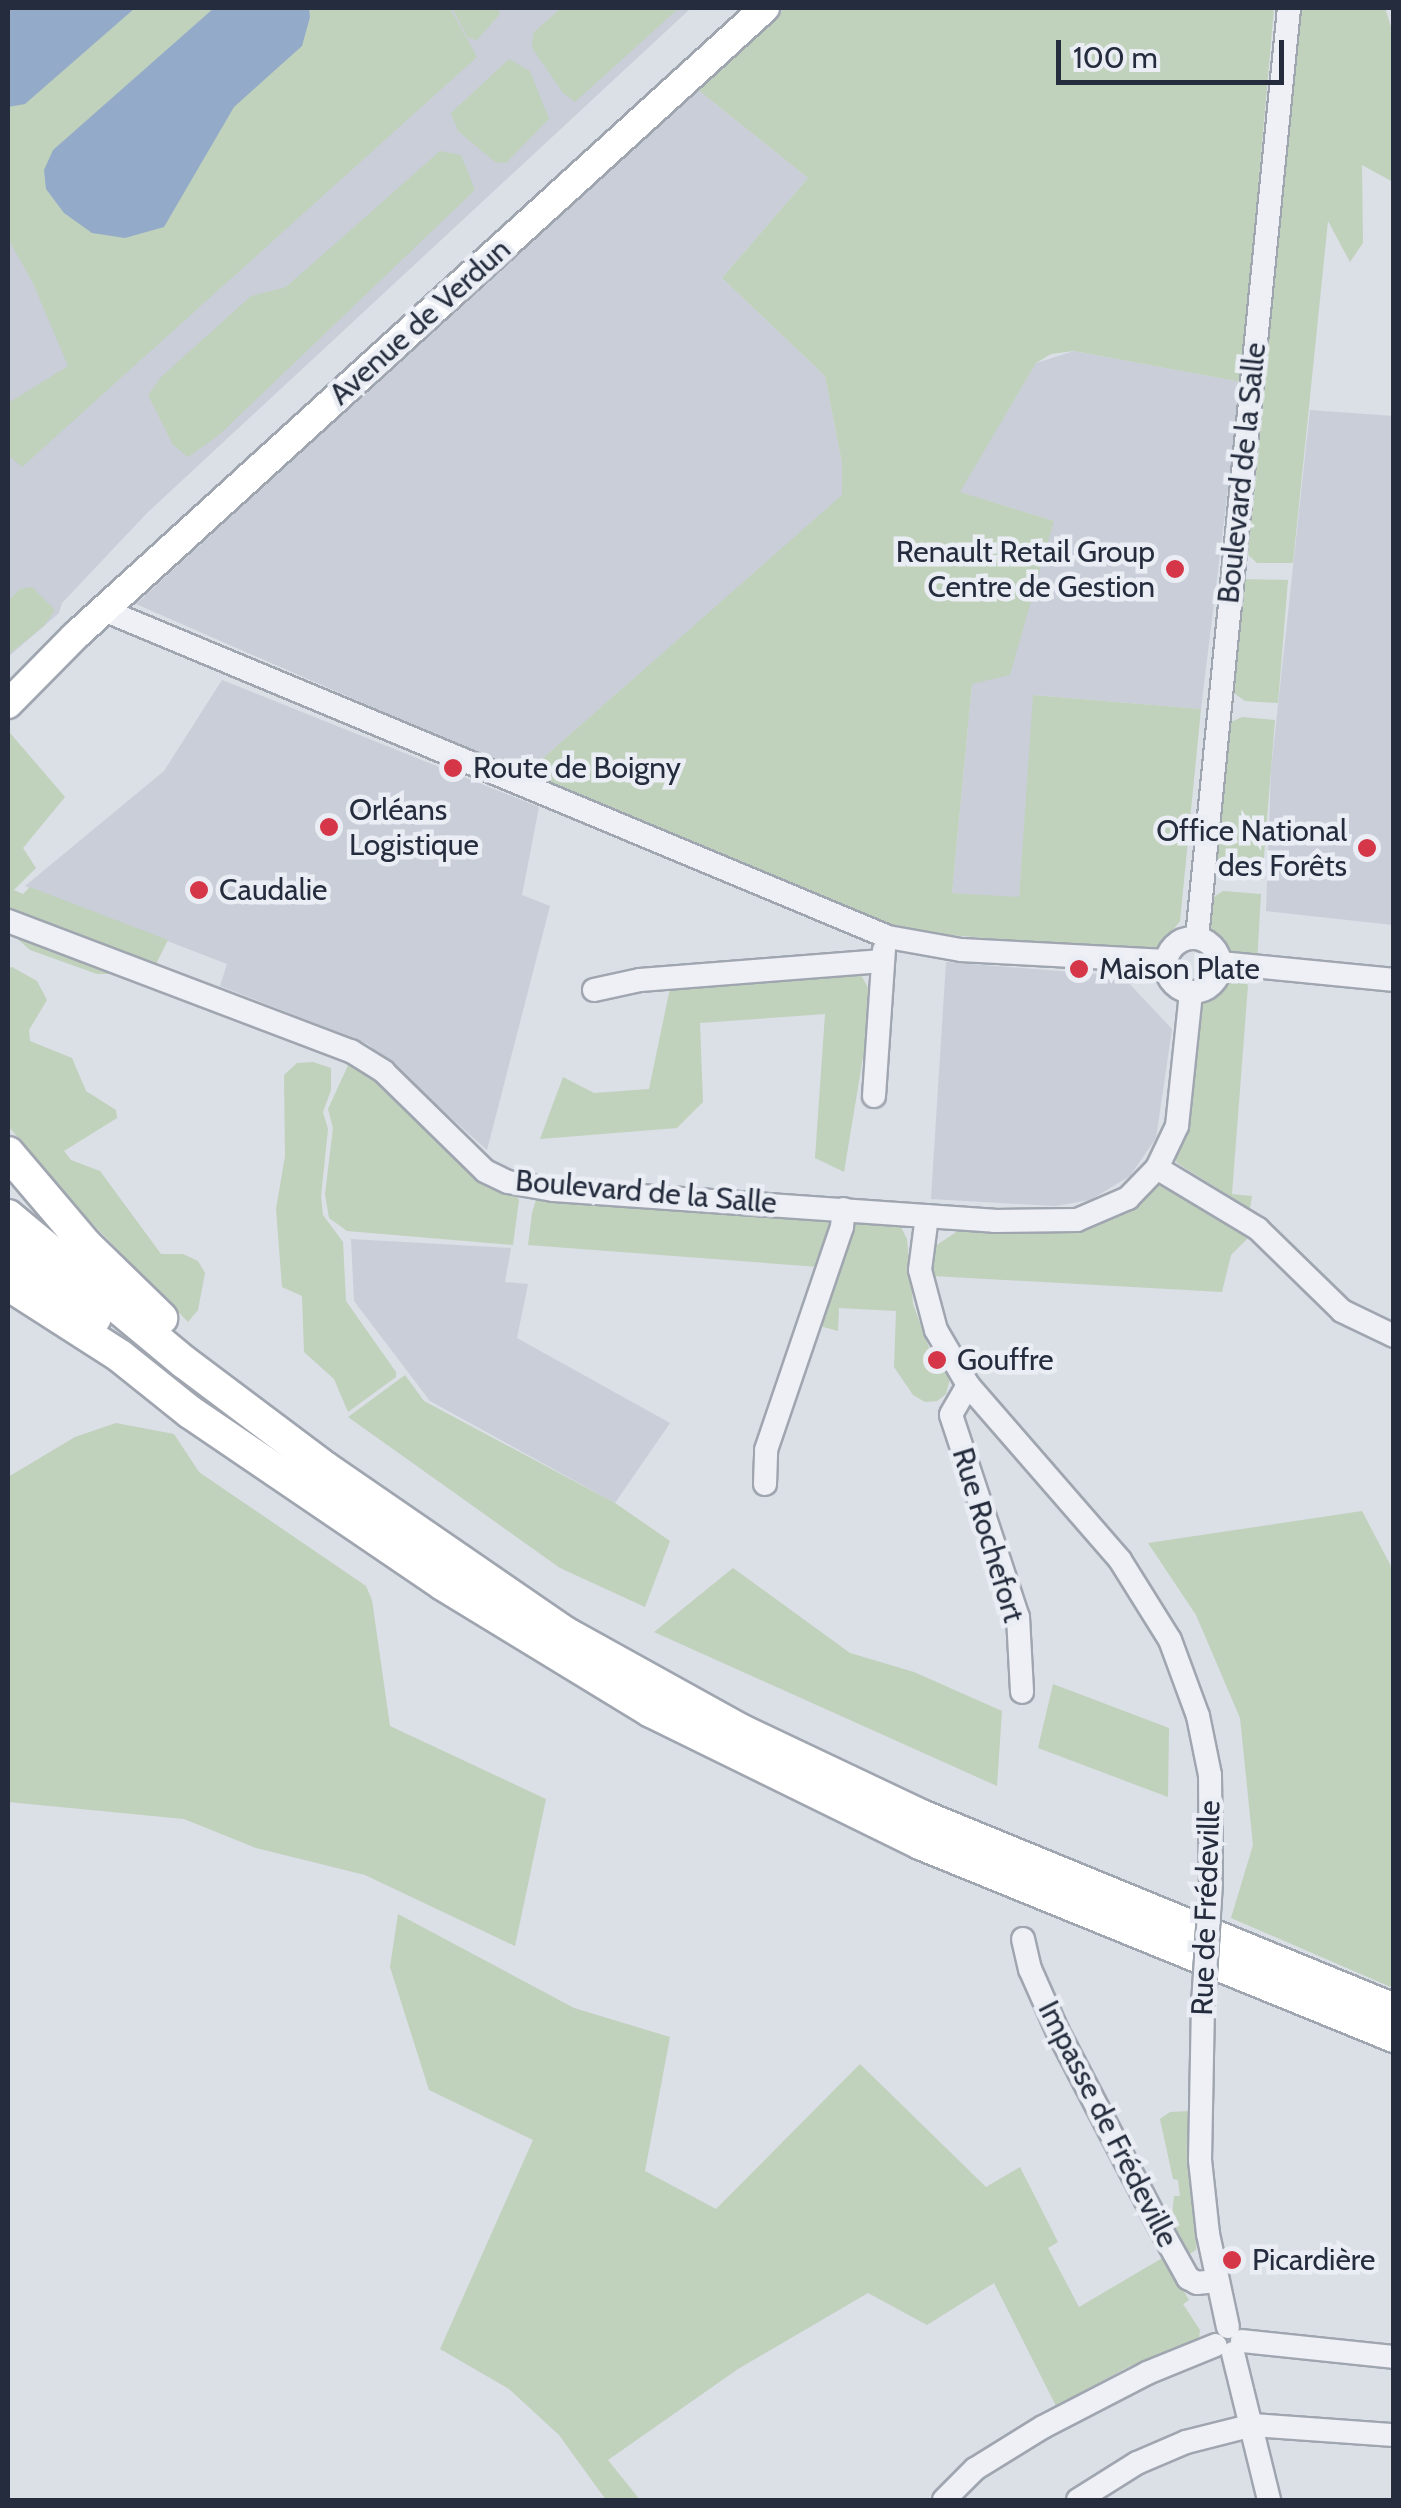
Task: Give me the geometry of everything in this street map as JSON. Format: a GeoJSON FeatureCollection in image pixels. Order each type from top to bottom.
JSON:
{"type":"FeatureCollection","features":[{"type":"Feature","properties":{"kind":"highway"},"geometry":{"type":"LineString","coordinates":[[8,1153],[86,1245],[325,1468]]}},
{"type":"Feature","properties":{"kind":"highway"},"geometry":{"type":"LineString","coordinates":[[8,1216],[184,1362],[325,1468],[420,1537],[566,1633],[742,1731],[921,1816],[1394,2010]]}},
{"type":"Feature","properties":{"kind":"highway"},"geometry":{"type":"LineString","coordinates":[[8,1248],[358,1526]]}},
{"type":"Feature","properties":{"kind":"highway"},"geometry":{"type":"LineString","coordinates":[[8,1284],[120,1356],[190,1412],[443,1584],[650,1711],[920,1843],[1394,2036]]}},
{"type":"Feature","properties":{"kind":"main road","name":"Avenue de Verdun"},"geometry":{"type":"LineString","coordinates":[[8,704],[75,636],[765,8]]}},
{"type":"Feature","properties":{"kind":"main road","name":"Avenue de Verdun"},"geometry":{"type":"LineString","coordinates":[[8,683],[75,636]]}},
{"type":"Feature","properties":{"kind":"street","name":"Boulevard de la Salle"},"geometry":{"type":"LineString","coordinates":[[1197,938],[1289,8]]}},
{"type":"Feature","properties":{"kind":"street"},"geometry":{"type":"LineString","coordinates":[[104,610],[888,937],[961,950],[1166,961]]}},
{"type":"Feature","properties":{"kind":"street","name":"Boulevard de la Salle"},"geometry":{"type":"LineString","coordinates":[[8,921],[352,1051],[384,1072],[485,1170],[508,1182],[554,1190],[1021,1222],[1077,1220],[1128,1198],[1157,1168],[1176,1126],[1191,993]]}},
{"type":"Feature","properties":{"kind":"street"},"geometry":{"type":"LineString","coordinates":[[874,1096],[882,960],[888,937]]}},
{"type":"Feature","properties":{"kind":"street"},"geometry":{"type":"LineString","coordinates":[[1197,938],[1215,948],[1221,963],[1214,984],[1191,993],[1169,978],[1166,961],[1180,941],[1197,938]]}},
{"type":"Feature","properties":{"kind":"street"},"geometry":{"type":"LineString","coordinates":[[594,990],[640,980],[882,960]]}},
{"type":"Feature","properties":{"kind":"street"},"geometry":{"type":"LineString","coordinates":[[1221,963],[1394,980]]}},
{"type":"Feature","properties":{"kind":"street"},"geometry":{"type":"LineString","coordinates":[[1157,1168],[1258,1229],[1342,1311],[1394,1336]]}},
{"type":"Feature","properties":{"kind":"street"},"geometry":{"type":"LineString","coordinates":[[765,1484],[766,1450],[842,1227],[844,1209]]}},
{"type":"Feature","properties":{"kind":"street","name":"Rue de Frédeville"},"geometry":{"type":"LineString","coordinates":[[928,1216],[920,1270],[936,1330],[968,1385],[1120,1560],[1170,1640],[1198,1716],[1210,1775],[1211,1883],[1203,2004],[1200,2160],[1216,2281],[1270,2500]]}},
{"type":"Feature","properties":{"kind":"street","name":"Rue Rochefort"},"geometry":{"type":"LineString","coordinates":[[968,1385],[951,1414],[1018,1617],[1022,1692]]}},
{"type":"Feature","properties":{"kind":"street","name":"Impasse de Frédeville"},"geometry":{"type":"LineString","coordinates":[[1023,1939],[1030,1968],[1056,2030],[1188,2278],[1198,2284],[1216,2281]]}},
{"type":"Feature","properties":{"kind":"street"},"geometry":{"type":"LineString","coordinates":[[944,2500],[975,2469],[1043,2426],[1147,2373],[1230,2342],[1394,2356]]}},
{"type":"Feature","properties":{"kind":"street"},"geometry":{"type":"LineString","coordinates":[[1078,2500],[1137,2463],[1186,2442],[1253,2425],[1394,2435]]}},
{"type":"Feature","properties":{"kind":"shaded area"},"geometry":{"type":"Polygon","coordinates":[[[8,8],[691,8],[147,513],[62,603],[59,613],[8,657],[8,8]]]}},
{"type":"Feature","properties":{"kind":"shaded area"},"geometry":{"type":"Polygon","coordinates":[[[697,89],[808,178],[722,278],[825,376],[842,463],[842,496],[525,774],[136,604],[697,89]]]}},
{"type":"Feature","properties":{"kind":"shaded area"},"geometry":{"type":"Polygon","coordinates":[[[1074,351],[1241,382],[1201,709],[1034,695],[1019,898],[952,893],[972,684],[1054,521],[959,492],[1036,363],[1074,351]]]}},
{"type":"Feature","properties":{"kind":"shaded area"},"geometry":{"type":"Polygon","coordinates":[[[1310,410],[1393,416],[1393,925],[1266,911],[1271,770],[1310,410]]]}},
{"type":"Feature","properties":{"kind":"shaded area"},"geometry":{"type":"Polygon","coordinates":[[[222,680],[539,807],[522,895],[550,906],[487,1150],[368,1044],[220,986],[227,964],[25,886],[164,771],[222,680]]]}},
{"type":"Feature","properties":{"kind":"shaded area"},"geometry":{"type":"Polygon","coordinates":[[[946,962],[1122,976],[1172,1029],[1156,1138],[1130,1176],[1090,1200],[1055,1206],[931,1199],[946,962]]]}},
{"type":"Feature","properties":{"kind":"shaded area"},"geometry":{"type":"Polygon","coordinates":[[[351,1239],[511,1248],[505,1282],[528,1284],[517,1338],[670,1423],[615,1503],[430,1401],[354,1301],[351,1239]]]}},
{"type":"Feature","properties":{"kind":"green space"},"geometry":{"type":"Polygon","coordinates":[[[8,8],[450,8],[477,57],[22,467],[8,455],[8,403],[68,366],[32,281],[8,239],[8,8]]]}},
{"type":"Feature","properties":{"kind":"green space"},"geometry":{"type":"Polygon","coordinates":[[[452,8],[497,8],[500,14],[477,40],[468,38],[452,8]]]}},
{"type":"Feature","properties":{"kind":"green space"},"geometry":{"type":"Polygon","coordinates":[[[561,8],[679,8],[575,102],[563,93],[532,48],[533,33],[561,8]]]}},
{"type":"Feature","properties":{"kind":"green space"},"geometry":{"type":"Polygon","coordinates":[[[785,8],[1274,8],[1241,382],[1074,351],[1051,354],[1036,363],[960,492],[1054,521],[1010,675],[972,684],[952,893],[1019,897],[1033,695],[1201,709],[1180,921],[1156,952],[889,930],[525,774],[842,495],[842,463],[825,376],[722,278],[808,178],[697,89],[785,8]]]}},
{"type":"Feature","properties":{"kind":"green space"},"geometry":{"type":"Polygon","coordinates":[[[1297,8],[1385,8],[1394,36],[1393,182],[1362,165],[1363,243],[1350,262],[1328,221],[1293,563],[1257,563],[1242,549],[1297,8]]]}},
{"type":"Feature","properties":{"kind":"green space"},"geometry":{"type":"Polygon","coordinates":[[[509,59],[530,71],[549,119],[506,163],[495,162],[458,131],[451,113],[509,59]]]}},
{"type":"Feature","properties":{"kind":"green space"},"geometry":{"type":"Polygon","coordinates":[[[440,151],[461,155],[475,190],[219,435],[188,457],[173,445],[148,395],[161,377],[251,296],[286,287],[440,151]]]}},
{"type":"Feature","properties":{"kind":"green space"},"geometry":{"type":"Polygon","coordinates":[[[1243,579],[1288,580],[1278,703],[1245,701],[1231,691],[1243,579]]]}},
{"type":"Feature","properties":{"kind":"green space"},"geometry":{"type":"Polygon","coordinates":[[[32,587],[55,610],[44,626],[8,655],[8,601],[20,589],[32,587]]]}},
{"type":"Feature","properties":{"kind":"green space"},"geometry":{"type":"Polygon","coordinates":[[[1242,717],[1275,720],[1262,880],[1226,877],[1211,861],[1229,723],[1242,717]]]}},
{"type":"Feature","properties":{"kind":"green space"},"geometry":{"type":"Polygon","coordinates":[[[10,733],[65,797],[23,848],[36,868],[14,890],[23,894],[30,887],[168,940],[156,964],[143,964],[8,911],[10,733]]]}},
{"type":"Feature","properties":{"kind":"green space"},"geometry":{"type":"Polygon","coordinates":[[[1223,891],[1261,894],[1257,962],[1226,955],[1208,929],[1209,900],[1223,891]]]}},
{"type":"Feature","properties":{"kind":"green space"},"geometry":{"type":"Polygon","coordinates":[[[13,929],[112,967],[112,974],[97,974],[30,950],[14,936],[13,929]]]}},
{"type":"Feature","properties":{"kind":"green space"},"geometry":{"type":"Polygon","coordinates":[[[8,968],[37,981],[47,1000],[29,1030],[30,1041],[72,1058],[86,1091],[116,1110],[117,1118],[64,1151],[71,1160],[100,1171],[161,1254],[183,1254],[198,1261],[205,1273],[198,1310],[188,1322],[87,1218],[8,1126],[8,968]]]}},
{"type":"Feature","properties":{"kind":"green space"},"geometry":{"type":"Polygon","coordinates":[[[859,971],[873,997],[844,1172],[815,1158],[825,1014],[700,1023],[703,1102],[677,1128],[540,1139],[563,1077],[594,1093],[649,1089],[670,988],[859,971]]]}},
{"type":"Feature","properties":{"kind":"green space"},"geometry":{"type":"Polygon","coordinates":[[[1238,978],[1248,985],[1232,1194],[1252,1196],[1250,1209],[1177,1163],[1174,1156],[1198,1007],[1202,997],[1238,978]]]}},
{"type":"Feature","properties":{"kind":"green space"},"geometry":{"type":"Polygon","coordinates":[[[351,1059],[516,1194],[519,1200],[513,1245],[347,1231],[329,1218],[325,1194],[333,1128],[328,1109],[351,1059]]]}},
{"type":"Feature","properties":{"kind":"green space"},"geometry":{"type":"Polygon","coordinates":[[[313,1062],[331,1068],[331,1090],[323,1112],[328,1129],[321,1196],[323,1215],[343,1242],[346,1301],[396,1372],[396,1377],[348,1412],[334,1379],[304,1352],[302,1296],[282,1287],[276,1209],[285,1156],[284,1075],[297,1063],[313,1062]]]}},
{"type":"Feature","properties":{"kind":"green space"},"geometry":{"type":"Polygon","coordinates":[[[1159,1184],[1250,1236],[1231,1255],[1222,1292],[933,1276],[932,1257],[937,1245],[959,1230],[1030,1232],[1159,1184]]]}},
{"type":"Feature","properties":{"kind":"green space"},"geometry":{"type":"Polygon","coordinates":[[[536,1200],[833,1220],[819,1267],[528,1245],[536,1200]]]}},
{"type":"Feature","properties":{"kind":"green space"},"geometry":{"type":"Polygon","coordinates":[[[853,1221],[900,1225],[907,1239],[913,1304],[937,1365],[944,1361],[951,1375],[946,1394],[937,1401],[925,1402],[913,1395],[894,1367],[896,1311],[839,1308],[838,1331],[820,1326],[853,1221]]]}},
{"type":"Feature","properties":{"kind":"green space"},"geometry":{"type":"Polygon","coordinates":[[[405,1375],[424,1401],[615,1503],[670,1541],[645,1607],[560,1568],[348,1417],[405,1375]]]}},
{"type":"Feature","properties":{"kind":"green space"},"geometry":{"type":"Polygon","coordinates":[[[116,1423],[174,1434],[199,1472],[366,1586],[372,1600],[390,1726],[546,1799],[515,1946],[365,1875],[256,1848],[184,1819],[8,1802],[8,1477],[75,1437],[116,1423]]]}},
{"type":"Feature","properties":{"kind":"green space"},"geometry":{"type":"Polygon","coordinates":[[[1362,1511],[1393,1570],[1393,1988],[1231,1918],[1253,1845],[1240,1718],[1196,1615],[1148,1543],[1362,1511]]]}},
{"type":"Feature","properties":{"kind":"green space"},"geometry":{"type":"Polygon","coordinates":[[[733,1568],[850,1653],[914,1672],[1002,1711],[997,1786],[654,1632],[733,1568]]]}},
{"type":"Feature","properties":{"kind":"green space"},"geometry":{"type":"Polygon","coordinates":[[[1053,1684],[1169,1728],[1168,1797],[1038,1748],[1053,1684]]]}},
{"type":"Feature","properties":{"kind":"green space"},"geometry":{"type":"Polygon","coordinates":[[[398,1914],[574,2008],[670,2037],[645,2171],[716,2209],[860,2064],[986,2187],[1020,2167],[1058,2242],[1048,2248],[1079,2307],[1164,2257],[1189,2300],[1183,2304],[1200,2330],[1199,2339],[1128,2367],[1056,2406],[994,2283],[927,2325],[868,2293],[738,2369],[608,2460],[640,2500],[606,2500],[559,2435],[509,2389],[440,2349],[533,2140],[429,2090],[390,1967],[398,1914]]]}},
{"type":"Feature","properties":{"kind":"green space"},"geometry":{"type":"Polygon","coordinates":[[[1190,2111],[1199,2213],[1196,2250],[1186,2256],[1171,2226],[1174,2196],[1180,2196],[1160,2119],[1170,2112],[1190,2111]]]}},
{"type":"Feature","properties":{"kind":"water"},"geometry":{"type":"Polygon","coordinates":[[[8,8],[135,8],[25,104],[8,107],[8,8]]]}},
{"type":"Feature","properties":{"kind":"water"},"geometry":{"type":"Polygon","coordinates":[[[214,8],[309,8],[310,17],[302,46],[234,107],[164,227],[125,238],[92,233],[64,213],[46,189],[44,170],[53,150],[214,8]]]}},
{"type":"Feature","properties":{"kind":"place","name":"Renault Retail Group Centre de Gestion"},"geometry":{"type":"Point","coordinates":[1175,569]}},
{"type":"Feature","properties":{"kind":"place","name":"Route de Boigny"},"geometry":{"type":"Point","coordinates":[453,768]}},
{"type":"Feature","properties":{"kind":"place","name":"Orléans Logistique"},"geometry":{"type":"Point","coordinates":[329,827]}},
{"type":"Feature","properties":{"kind":"place","name":"Office National des Forêts"},"geometry":{"type":"Point","coordinates":[1367,848]}},
{"type":"Feature","properties":{"kind":"place","name":"Caudalie"},"geometry":{"type":"Point","coordinates":[199,890]}},
{"type":"Feature","properties":{"kind":"place","name":"Maison Plate"},"geometry":{"type":"Point","coordinates":[1079,969]}},
{"type":"Feature","properties":{"kind":"place","name":"Gouffre"},"geometry":{"type":"Point","coordinates":[937,1360]}},
{"type":"Feature","properties":{"kind":"place","name":"Picardière"},"geometry":{"type":"Point","coordinates":[1232,2260]}}]}
